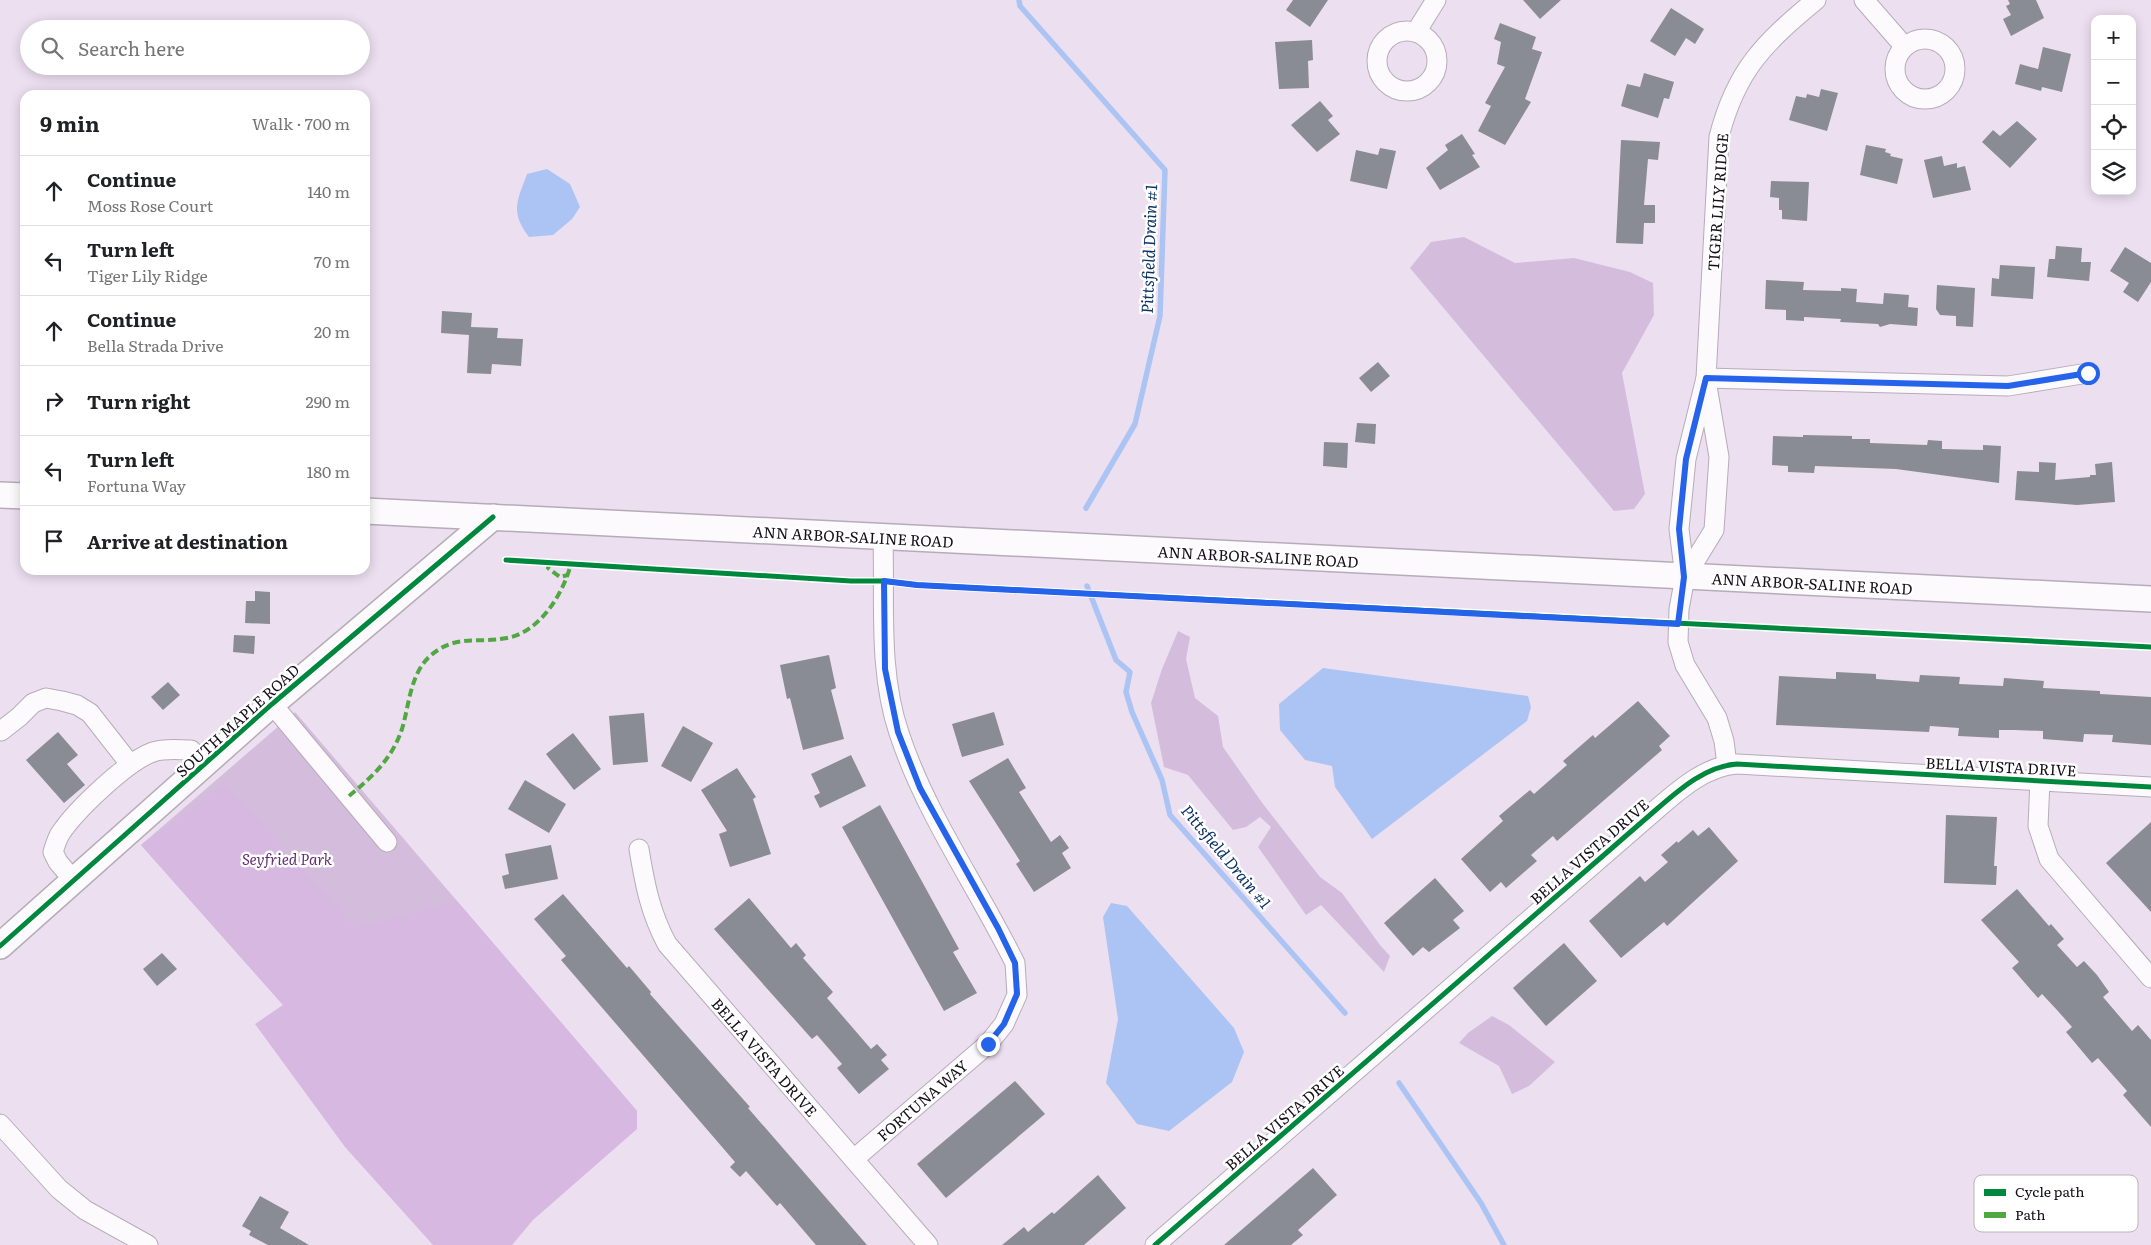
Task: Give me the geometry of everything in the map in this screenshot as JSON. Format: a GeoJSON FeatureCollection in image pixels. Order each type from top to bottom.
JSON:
{"type":"FeatureCollection","features":[{"type":"Feature","properties":{"kind":"main road"},"geometry":{"type":"LineString","coordinates":[[0,495],[20,496]]}},
{"type":"Feature","properties":{"kind":"main road","name":"ANN ARBOR-SALINE ROAD"},"geometry":{"type":"LineString","coordinates":[[370,511],[1684,577],[2151,598]]}},
{"type":"Feature","properties":{"kind":"main road","name":"SOUTH MAPLE ROAD"},"geometry":{"type":"LineString","coordinates":[[0,946],[272,704],[494,516]]}},
{"type":"Feature","properties":{"kind":"street"},"geometry":{"type":"LineString","coordinates":[[1416,32],[1436,0]]}},
{"type":"Feature","properties":{"kind":"street","name":"TIGER LILY RIDGE"},"geometry":{"type":"LineString","coordinates":[[1684,577],[1679,529],[1686,459],[1706,378],[1719,137],[1726,110],[1741,77],[1757,54],[1779,30],[1816,0]]}},
{"type":"Feature","properties":{"kind":"street"},"geometry":{"type":"LineString","coordinates":[[1864,0],[1904,46]]}},
{"type":"Feature","properties":{"kind":"street"},"geometry":{"type":"LineString","coordinates":[[1706,378],[2008,386],[2088,373]]}},
{"type":"Feature","properties":{"kind":"street","name":"TIGER LILY RIDGE"},"geometry":{"type":"LineString","coordinates":[[1684,577],[1714,530],[1719,457],[1706,378]]}},
{"type":"Feature","properties":{"kind":"street","name":"FORTUNA WAY"},"geometry":{"type":"LineString","coordinates":[[854,1160],[988,1044],[1004,1024],[1017,994],[1015,963],[998,928],[920,788],[898,732],[885,669],[884,538]]}},
{"type":"Feature","properties":{"kind":"street"},"geometry":{"type":"LineString","coordinates":[[1684,577],[1679,609],[1680,649],[1693,682],[1717,718],[1724,741],[1727,765]]}},
{"type":"Feature","properties":{"kind":"street"},"geometry":{"type":"LineString","coordinates":[[1,731],[19,718],[33,702],[46,698],[62,701],[77,705],[90,713],[130,764]]}},
{"type":"Feature","properties":{"kind":"street"},"geometry":{"type":"LineString","coordinates":[[272,704],[386,842]]}},
{"type":"Feature","properties":{"kind":"street"},"geometry":{"type":"LineString","coordinates":[[74,881],[58,862],[53,852],[60,834],[81,809],[130,764],[152,752],[170,749],[191,750],[205,765]]}},
{"type":"Feature","properties":{"kind":"street","name":"BELLA VISTA DRIVE"},"geometry":{"type":"LineString","coordinates":[[1156,1245],[1658,808],[1701,776],[1727,765],[2151,787]]}},
{"type":"Feature","properties":{"kind":"street"},"geometry":{"type":"LineString","coordinates":[[2040,780],[2038,826],[2049,859],[2085,904],[2151,978]]}},
{"type":"Feature","properties":{"kind":"street","name":"BELLA VISTA DRIVE"},"geometry":{"type":"LineString","coordinates":[[638,849],[646,893],[654,920],[667,944],[928,1245]]}},
{"type":"Feature","properties":{"kind":"street"},"geometry":{"type":"LineString","coordinates":[[0,1124],[59,1188],[85,1210],[148,1245]]}},
{"type":"Feature","properties":{"kind":"green space"},"geometry":{"type":"Polygon","coordinates":[[[1464,237],[1515,263],[1574,258],[1630,272],[1653,283],[1654,315],[1622,373],[1645,494],[1634,509],[1614,511],[1410,268],[1431,242],[1464,237]]]}},
{"type":"Feature","properties":{"kind":"green space"},"geometry":{"type":"Polygon","coordinates":[[[1178,631],[1190,637],[1186,659],[1195,698],[1218,716],[1223,747],[1263,804],[1320,877],[1342,893],[1390,956],[1384,972],[1321,905],[1306,915],[1258,847],[1271,827],[1260,817],[1246,827],[1233,830],[1188,775],[1164,767],[1151,703],[1162,669],[1178,631]]]}},
{"type":"Feature","properties":{"kind":"green space","name":"Seyfried Park"},"geometry":{"type":"Polygon","coordinates":[[[295,712],[637,1111],[487,1240],[141,845],[295,712]]]}},
{"type":"Feature","properties":{"kind":"green space","name":"Seyfried Park"},"geometry":{"type":"Polygon","coordinates":[[[225,783],[356,928],[457,901],[637,1111],[637,1129],[533,1220],[512,1245],[433,1245],[345,1147],[255,1024],[283,1005],[141,845],[225,783]]]}},
{"type":"Feature","properties":{"kind":"green space"},"geometry":{"type":"Polygon","coordinates":[[[1492,1016],[1509,1025],[1555,1062],[1529,1086],[1512,1094],[1499,1066],[1459,1043],[1468,1033],[1492,1016]]]}},
{"type":"Feature","properties":{"kind":"water"},"geometry":{"type":"Polygon","coordinates":[[[547,169],[570,184],[580,207],[572,219],[553,235],[529,237],[519,220],[517,213],[518,199],[527,174],[547,169]]]}},
{"type":"Feature","properties":{"kind":"water"},"geometry":{"type":"Polygon","coordinates":[[[1323,668],[1528,696],[1531,707],[1527,721],[1372,839],[1335,787],[1332,766],[1305,760],[1280,730],[1279,704],[1323,668]]]}},
{"type":"Feature","properties":{"kind":"water"},"geometry":{"type":"Polygon","coordinates":[[[1111,903],[1127,906],[1234,1028],[1244,1052],[1232,1082],[1169,1131],[1137,1124],[1106,1083],[1118,1019],[1103,917],[1111,903]]]}},
{"type":"Feature","properties":{"kind":"building"},"geometry":{"type":"Polygon","coordinates":[[[1293,0],[1328,0],[1310,27],[1286,10],[1293,0]]]}},
{"type":"Feature","properties":{"kind":"building"},"geometry":{"type":"Polygon","coordinates":[[[1523,0],[1561,0],[1540,19],[1523,0]]]}},
{"type":"Feature","properties":{"kind":"building"},"geometry":{"type":"Polygon","coordinates":[[[2008,0],[2036,0],[2044,18],[2011,36],[2003,19],[2011,15],[2006,6],[2010,4],[2008,0]]]}},
{"type":"Feature","properties":{"kind":"building"},"geometry":{"type":"Polygon","coordinates":[[[1671,8],[1704,29],[1695,44],[1686,38],[1675,56],[1650,41],[1671,8]]]}},
{"type":"Feature","properties":{"kind":"building"},"geometry":{"type":"Polygon","coordinates":[[[1500,23],[1536,37],[1532,49],[1542,52],[1525,99],[1531,102],[1505,145],[1478,131],[1491,106],[1485,103],[1505,67],[1497,64],[1501,42],[1494,39],[1500,23]]]}},
{"type":"Feature","properties":{"kind":"building"},"geometry":{"type":"Polygon","coordinates":[[[1312,40],[1313,60],[1308,61],[1309,88],[1279,89],[1275,42],[1312,40]]]}},
{"type":"Feature","properties":{"kind":"building"},"geometry":{"type":"Polygon","coordinates":[[[2043,47],[2071,54],[2062,92],[2042,87],[2041,91],[2015,84],[2020,64],[2038,69],[2043,47]]]}},
{"type":"Feature","properties":{"kind":"building"},"geometry":{"type":"Polygon","coordinates":[[[1644,73],[1674,82],[1669,99],[1664,98],[1658,118],[1621,106],[1627,84],[1640,87],[1644,73]]]}},
{"type":"Feature","properties":{"kind":"building"},"geometry":{"type":"Polygon","coordinates":[[[1821,89],[1838,93],[1827,131],[1789,120],[1796,96],[1806,98],[1807,94],[1819,97],[1821,89]]]}},
{"type":"Feature","properties":{"kind":"building"},"geometry":{"type":"Polygon","coordinates":[[[1320,101],[1333,116],[1328,120],[1340,134],[1317,152],[1291,125],[1320,101]]]}},
{"type":"Feature","properties":{"kind":"building"},"geometry":{"type":"Polygon","coordinates":[[[2017,121],[2037,139],[2010,168],[1982,142],[1993,130],[2000,136],[2017,121]]]}},
{"type":"Feature","properties":{"kind":"building"},"geometry":{"type":"Polygon","coordinates":[[[1462,134],[1475,154],[1472,155],[1480,167],[1440,190],[1426,168],[1448,150],[1445,145],[1462,134]]]}},
{"type":"Feature","properties":{"kind":"building"},"geometry":{"type":"Polygon","coordinates":[[[1621,140],[1660,142],[1658,160],[1648,159],[1644,205],[1655,205],[1655,223],[1644,223],[1643,244],[1616,243],[1621,140]]]}},
{"type":"Feature","properties":{"kind":"building"},"geometry":{"type":"Polygon","coordinates":[[[1866,145],[1886,149],[1885,152],[1891,154],[1890,156],[1903,159],[1897,184],[1860,175],[1866,145]]]}},
{"type":"Feature","properties":{"kind":"building"},"geometry":{"type":"Polygon","coordinates":[[[1380,148],[1396,151],[1387,189],[1350,181],[1356,150],[1378,155],[1380,148]]]}},
{"type":"Feature","properties":{"kind":"building"},"geometry":{"type":"Polygon","coordinates":[[[1942,156],[1944,166],[1957,163],[1957,168],[1965,166],[1971,190],[1933,198],[1924,160],[1942,156]]]}},
{"type":"Feature","properties":{"kind":"building"},"geometry":{"type":"Polygon","coordinates":[[[1771,181],[1809,182],[1807,221],[1782,219],[1782,210],[1779,210],[1779,198],[1770,197],[1771,181]]]}},
{"type":"Feature","properties":{"kind":"building"},"geometry":{"type":"Polygon","coordinates":[[[2056,246],[2082,248],[2081,262],[2091,262],[2089,281],[2047,277],[2049,259],[2055,259],[2056,246]]]}},
{"type":"Feature","properties":{"kind":"building"},"geometry":{"type":"Polygon","coordinates":[[[2125,247],[2151,263],[2151,282],[2138,302],[2123,292],[2129,283],[2110,271],[2125,247]]]}},
{"type":"Feature","properties":{"kind":"building"},"geometry":{"type":"Polygon","coordinates":[[[2000,265],[2035,267],[2033,299],[1991,296],[1992,278],[1999,279],[2000,265]]]}},
{"type":"Feature","properties":{"kind":"building"},"geometry":{"type":"Polygon","coordinates":[[[1766,280],[1804,282],[1803,290],[1841,291],[1841,288],[1857,289],[1856,302],[1883,304],[1884,293],[1909,295],[1908,307],[1918,308],[1917,326],[1890,324],[1880,327],[1878,324],[1840,322],[1841,319],[1804,317],[1804,321],[1786,320],[1786,310],[1765,309],[1766,280]]]}},
{"type":"Feature","properties":{"kind":"building"},"geometry":{"type":"Polygon","coordinates":[[[1937,285],[1975,288],[1973,327],[1956,326],[1956,316],[1940,315],[1936,309],[1937,285]]]}},
{"type":"Feature","properties":{"kind":"building"},"geometry":{"type":"Polygon","coordinates":[[[442,311],[472,313],[471,327],[498,328],[497,338],[523,339],[521,366],[492,364],[491,374],[467,373],[469,335],[441,333],[442,311]]]}},
{"type":"Feature","properties":{"kind":"building"},"geometry":{"type":"Polygon","coordinates":[[[1378,362],[1390,376],[1371,392],[1359,378],[1378,362]]]}},
{"type":"Feature","properties":{"kind":"building"},"geometry":{"type":"Polygon","coordinates":[[[1357,423],[1376,424],[1375,444],[1355,442],[1357,423]]]}},
{"type":"Feature","properties":{"kind":"building"},"geometry":{"type":"Polygon","coordinates":[[[1803,435],[1852,436],[1852,439],[1870,439],[1870,443],[1927,445],[1928,440],[1942,441],[1942,449],[1983,450],[1983,445],[2001,446],[1999,483],[1896,469],[1815,466],[1814,473],[1788,472],[1788,466],[1772,465],[1773,436],[1803,437],[1803,435]]]}},
{"type":"Feature","properties":{"kind":"building"},"geometry":{"type":"Polygon","coordinates":[[[1324,442],[1348,443],[1347,468],[1323,466],[1324,442]]]}},
{"type":"Feature","properties":{"kind":"building"},"geometry":{"type":"Polygon","coordinates":[[[2039,462],[2056,463],[2055,480],[2090,477],[2090,475],[2096,475],[2095,464],[2112,462],[2115,502],[2077,505],[2015,500],[2017,471],[2039,472],[2039,462]]]}},
{"type":"Feature","properties":{"kind":"building"},"geometry":{"type":"Polygon","coordinates":[[[255,591],[270,592],[270,624],[245,623],[246,601],[255,601],[255,591]]]}},
{"type":"Feature","properties":{"kind":"building"},"geometry":{"type":"Polygon","coordinates":[[[234,635],[255,636],[254,654],[233,652],[234,635]]]}},
{"type":"Feature","properties":{"kind":"building"},"geometry":{"type":"Polygon","coordinates":[[[829,655],[836,688],[831,690],[844,739],[803,750],[790,698],[787,699],[780,665],[829,655]]]}},
{"type":"Feature","properties":{"kind":"building"},"geometry":{"type":"Polygon","coordinates":[[[1836,672],[1876,674],[1876,679],[1919,682],[1920,675],[1960,677],[1959,684],[2003,686],[2004,678],[2044,681],[2043,688],[2100,691],[2100,694],[2151,697],[2151,745],[2112,742],[2113,735],[2084,734],[2083,742],[2043,739],[2043,731],[1999,730],[1999,738],[1958,736],[1959,728],[1930,726],[1929,732],[1776,725],[1779,676],[1836,679],[1836,672]]]}},
{"type":"Feature","properties":{"kind":"building"},"geometry":{"type":"Polygon","coordinates":[[[168,682],[180,695],[163,710],[151,697],[168,682]]]}},
{"type":"Feature","properties":{"kind":"building"},"geometry":{"type":"Polygon","coordinates":[[[1638,701],[1670,736],[1659,746],[1662,750],[1557,841],[1553,836],[1531,855],[1537,861],[1506,888],[1501,882],[1490,892],[1461,859],[1503,821],[1499,816],[1530,790],[1534,794],[1567,765],[1563,761],[1593,735],[1595,738],[1638,701]]]}},
{"type":"Feature","properties":{"kind":"building"},"geometry":{"type":"Polygon","coordinates":[[[994,712],[1004,745],[962,757],[952,724],[994,712]]]}},
{"type":"Feature","properties":{"kind":"building"},"geometry":{"type":"Polygon","coordinates":[[[644,713],[648,762],[613,765],[609,716],[644,713]]]}},
{"type":"Feature","properties":{"kind":"building"},"geometry":{"type":"Polygon","coordinates":[[[683,726],[713,743],[691,782],[661,766],[683,726]]]}},
{"type":"Feature","properties":{"kind":"building"},"geometry":{"type":"Polygon","coordinates":[[[58,732],[78,755],[67,764],[85,785],[64,803],[26,760],[58,732]]]}},
{"type":"Feature","properties":{"kind":"building"},"geometry":{"type":"Polygon","coordinates":[[[573,733],[601,769],[574,790],[546,754],[573,733]]]}},
{"type":"Feature","properties":{"kind":"building"},"geometry":{"type":"Polygon","coordinates":[[[851,755],[866,786],[820,808],[814,796],[820,793],[811,774],[851,755]]]}},
{"type":"Feature","properties":{"kind":"building"},"geometry":{"type":"Polygon","coordinates":[[[1008,758],[1026,788],[1019,792],[1051,842],[1060,835],[1069,848],[1062,853],[1071,868],[1034,892],[1016,864],[1020,861],[969,781],[1008,758]]]}},
{"type":"Feature","properties":{"kind":"building"},"geometry":{"type":"Polygon","coordinates":[[[737,768],[756,797],[753,799],[771,854],[730,867],[719,834],[727,831],[701,790],[737,768]]]}},
{"type":"Feature","properties":{"kind":"building"},"geometry":{"type":"Polygon","coordinates":[[[525,780],[566,804],[549,833],[508,809],[525,780]]]}},
{"type":"Feature","properties":{"kind":"building"},"geometry":{"type":"Polygon","coordinates":[[[880,805],[959,949],[953,952],[977,993],[944,1011],[842,827],[880,805]]]}},
{"type":"Feature","properties":{"kind":"building"},"geometry":{"type":"Polygon","coordinates":[[[1946,815],[1997,817],[1994,866],[1997,866],[1996,885],[1944,883],[1946,815]]]}},
{"type":"Feature","properties":{"kind":"building"},"geometry":{"type":"Polygon","coordinates":[[[2151,822],[2151,912],[2106,863],[2151,822]]]}},
{"type":"Feature","properties":{"kind":"building"},"geometry":{"type":"Polygon","coordinates":[[[1709,827],[1738,861],[1667,926],[1664,922],[1621,958],[1589,921],[1640,876],[1645,882],[1668,862],[1661,855],[1677,841],[1678,843],[1693,830],[1698,836],[1709,827]]]}},
{"type":"Feature","properties":{"kind":"building"},"geometry":{"type":"Polygon","coordinates":[[[551,845],[558,879],[505,889],[502,876],[509,874],[505,854],[551,845]]]}},
{"type":"Feature","properties":{"kind":"building"},"geometry":{"type":"Polygon","coordinates":[[[1435,878],[1464,911],[1453,920],[1460,928],[1429,952],[1423,947],[1413,956],[1384,923],[1435,878]]]}},
{"type":"Feature","properties":{"kind":"building"},"geometry":{"type":"Polygon","coordinates":[[[2017,889],[2049,926],[2051,924],[2064,939],[2057,945],[2077,967],[2084,961],[2097,975],[2109,992],[2103,997],[2132,1031],[2138,1025],[2151,1040],[2151,1127],[2123,1095],[2127,1091],[2098,1058],[2092,1063],[2066,1032],[2072,1027],[2042,994],[2038,998],[2012,968],[2019,962],[1981,920],[2017,889]]]}},
{"type":"Feature","properties":{"kind":"building"},"geometry":{"type":"Polygon","coordinates":[[[563,894],[627,968],[629,966],[651,992],[650,994],[750,1107],[748,1108],[867,1245],[816,1245],[780,1203],[777,1206],[746,1171],[740,1177],[730,1167],[735,1162],[561,960],[566,956],[534,919],[563,894]]]}},
{"type":"Feature","properties":{"kind":"building"},"geometry":{"type":"Polygon","coordinates":[[[749,898],[791,948],[796,943],[806,955],[803,958],[833,992],[827,998],[871,1049],[877,1044],[887,1055],[881,1060],[889,1069],[859,1094],[837,1068],[842,1064],[817,1035],[812,1039],[714,929],[749,898]]]}},
{"type":"Feature","properties":{"kind":"building"},"geometry":{"type":"Polygon","coordinates":[[[1564,943],[1597,981],[1546,1026],[1513,988],[1564,943]]]}},
{"type":"Feature","properties":{"kind":"building"},"geometry":{"type":"Polygon","coordinates":[[[162,953],[177,969],[157,986],[143,969],[162,953]]]}},
{"type":"Feature","properties":{"kind":"building"},"geometry":{"type":"Polygon","coordinates":[[[1015,1081],[1045,1114],[946,1198],[917,1164],[1015,1081]]]}},
{"type":"Feature","properties":{"kind":"building"},"geometry":{"type":"Polygon","coordinates":[[[1313,1168],[1337,1195],[1298,1230],[1303,1235],[1291,1245],[1224,1245],[1313,1168]]]}},
{"type":"Feature","properties":{"kind":"building"},"geometry":{"type":"Polygon","coordinates":[[[1098,1175],[1126,1208],[1084,1245],[1002,1245],[1024,1227],[1028,1232],[1052,1212],[1054,1214],[1098,1175]]]}},
{"type":"Feature","properties":{"kind":"building"},"geometry":{"type":"Polygon","coordinates":[[[260,1196],[289,1212],[280,1228],[309,1245],[268,1245],[249,1235],[251,1231],[242,1226],[260,1196]]]}},
{"type":"Feature","properties":{"kind":"waterway","name":"Pittsfield Drain #1"},"geometry":{"type":"LineString","coordinates":[[1019,0],[1020,6],[1165,170],[1160,316],[1135,424],[1086,508]]}},
{"type":"Feature","properties":{"kind":"waterway","name":"Pittsfield Drain #1"},"geometry":{"type":"LineString","coordinates":[[1087,586],[1116,660],[1130,672],[1126,692],[1132,712],[1162,780],[1170,815],[1345,1013]]}},
{"type":"Feature","properties":{"kind":"waterway","name":"Pittsfield Drain #1"},"geometry":{"type":"LineString","coordinates":[[1399,1083],[1481,1203],[1504,1245]]}},
{"type":"Feature","properties":{"kind":"marked path"},"geometry":{"type":"LineString","coordinates":[[549,562],[548,568],[560,577],[568,575]]}},
{"type":"Feature","properties":{"kind":"marked path"},"geometry":{"type":"LineString","coordinates":[[349,796],[366,782],[393,749],[402,729],[417,673],[428,658],[438,650],[456,642],[507,638],[530,628],[540,620],[556,599],[571,564]]}},
{"type":"Feature","properties":{"kind":"cycle path"},"geometry":{"type":"LineString","coordinates":[[0,946],[272,704],[493,517]]}},
{"type":"Feature","properties":{"kind":"cycle path"},"geometry":{"type":"LineString","coordinates":[[506,560],[851,581],[884,581],[917,585],[2151,647]]}},
{"type":"Feature","properties":{"kind":"cycle path"},"geometry":{"type":"LineString","coordinates":[[1155,1245],[1666,801],[1684,786],[1704,774],[1715,769],[1737,764],[2151,787]]}},
{"type":"Feature","properties":{"kind":"route"},"geometry":{"type":"LineString","coordinates":[[988,1044],[1004,1024],[1017,994],[1015,963],[998,928],[920,788],[898,732],[885,669],[884,581],[917,585],[1678,624],[1684,577],[1679,529],[1686,459],[1706,378],[2008,386],[2088,373]]}}]}
